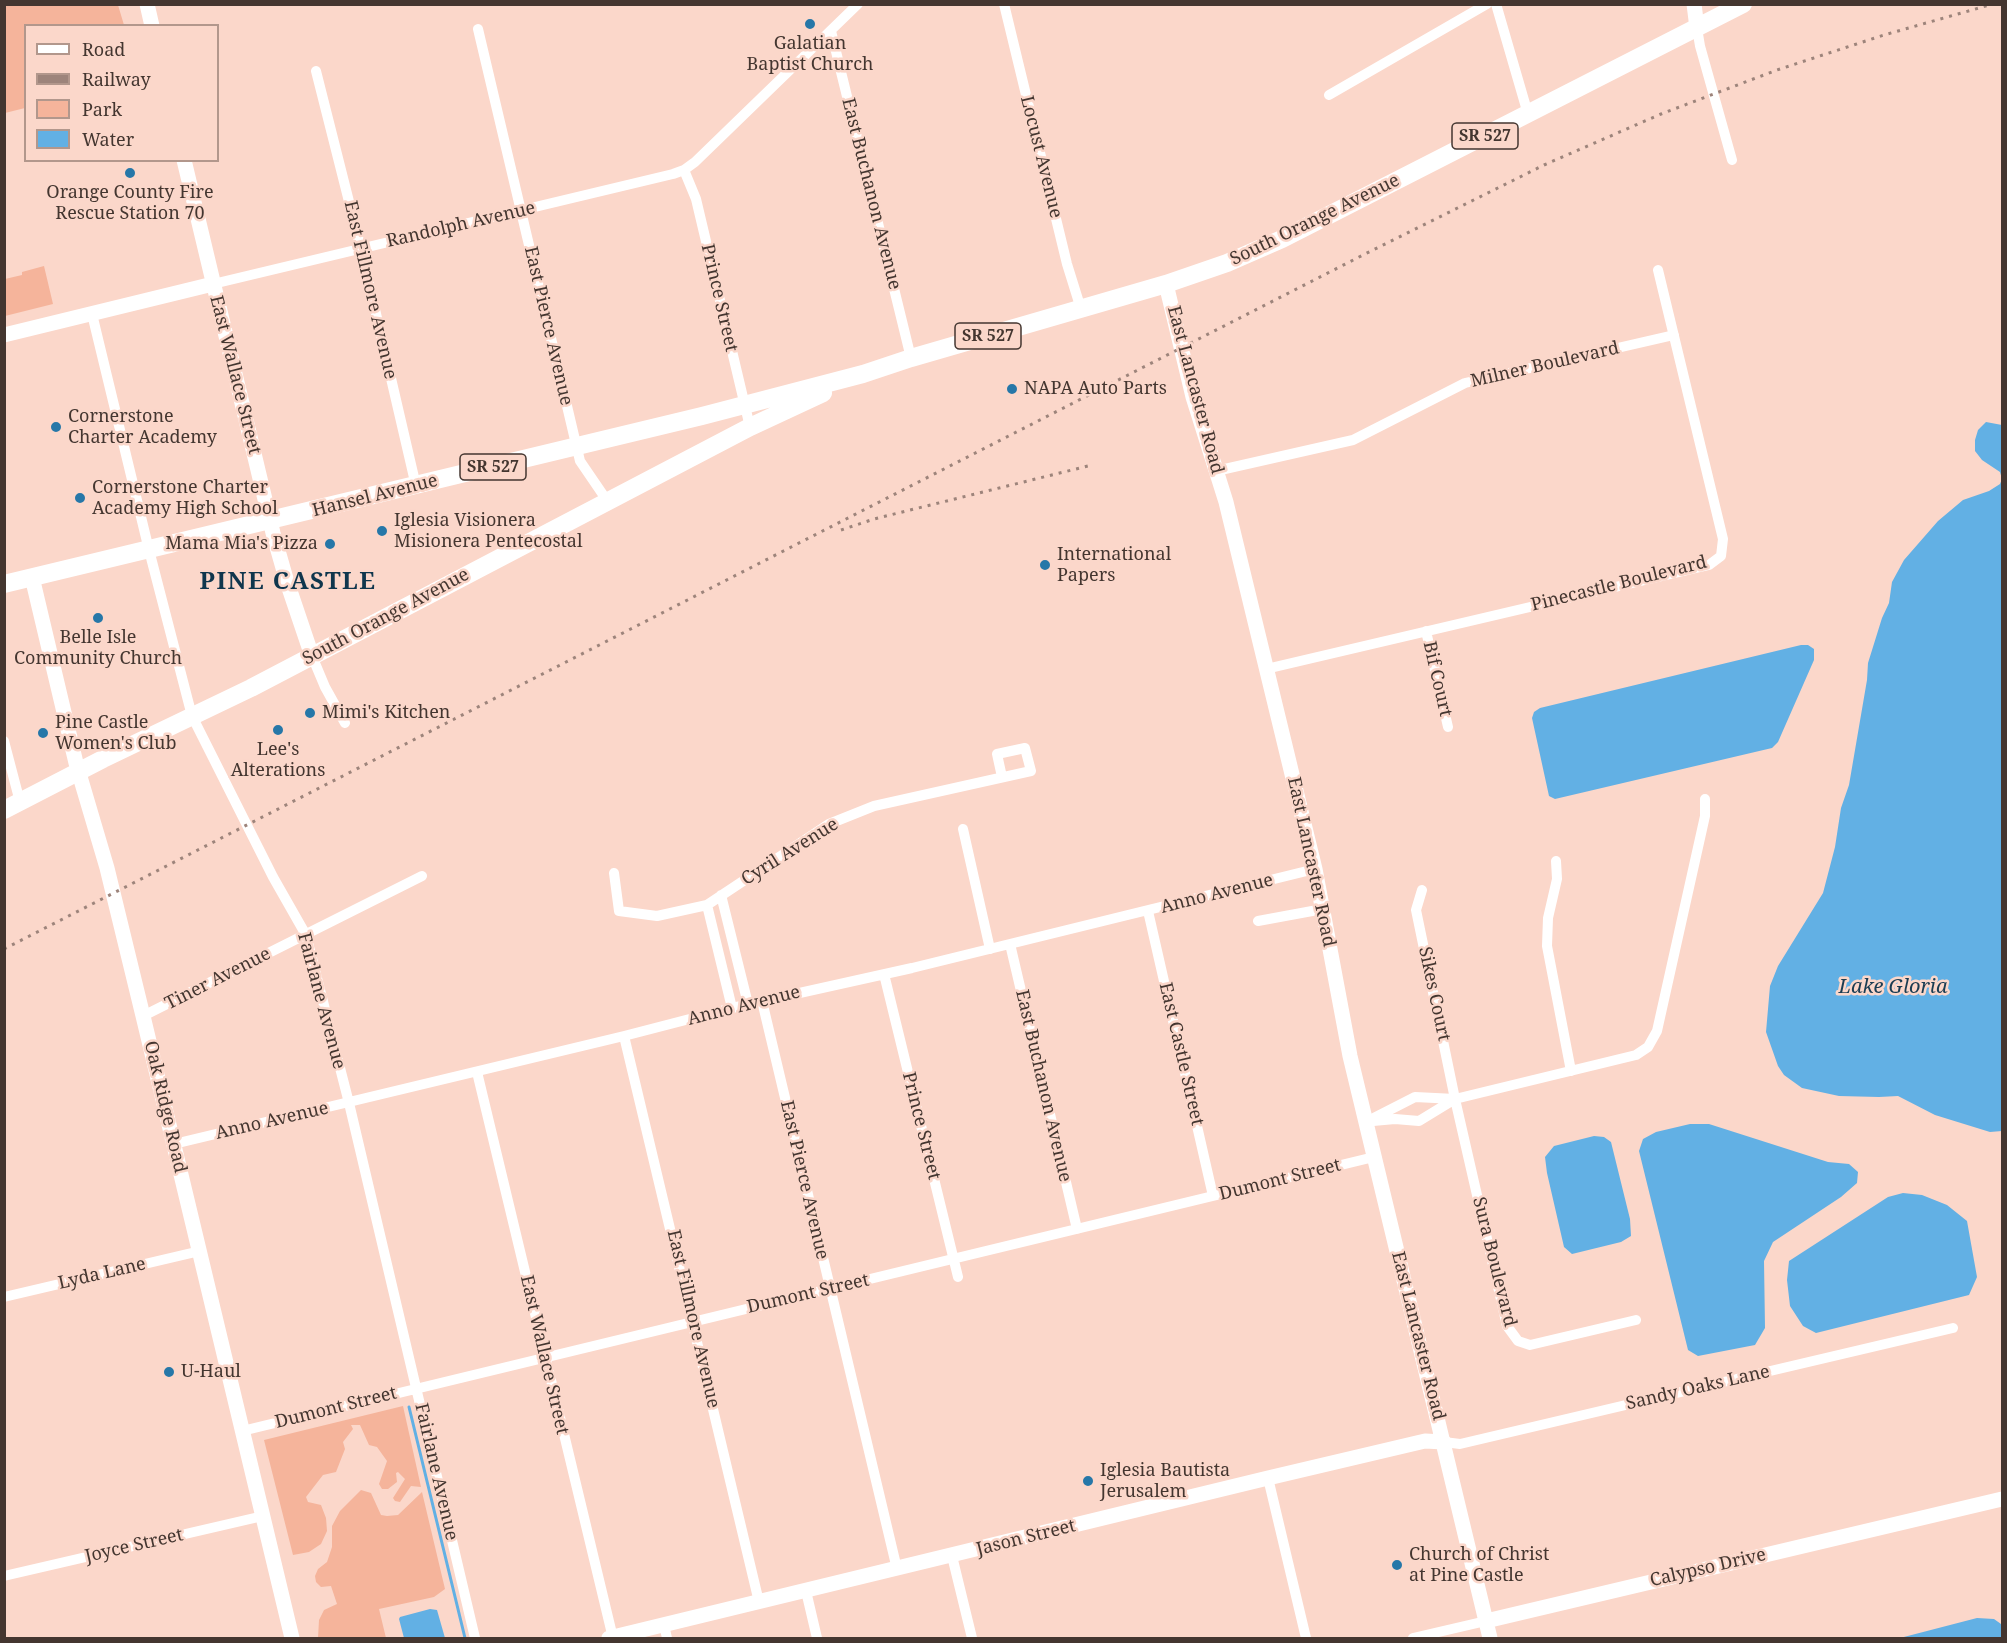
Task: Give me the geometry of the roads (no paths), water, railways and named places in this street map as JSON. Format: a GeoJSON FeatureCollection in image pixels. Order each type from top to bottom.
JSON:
{"type":"FeatureCollection","features":[{"type":"Feature","properties":{"kind":"main road","name":"South Orange Avenue"},"geometry":{"type":"LineString","coordinates":[[745,404],[863,374],[1166,284],[1227,263],[1282,239],[1743,4]]}},
{"type":"Feature","properties":{"kind":"main road","name":"South Orange Avenue"},"geometry":{"type":"LineString","coordinates":[[12,806],[312,656],[750,427],[863,374]]}},
{"type":"Feature","properties":{"kind":"main road","name":"Hansel Avenue"},"geometry":{"type":"LineString","coordinates":[[4,584],[577,447],[745,404]]}},
{"type":"Feature","properties":{"kind":"street"},"geometry":{"type":"LineString","coordinates":[[147,4],[152,24]]}},
{"type":"Feature","properties":{"kind":"street","name":"Randolph Avenue"},"geometry":{"type":"LineString","coordinates":[[4,335],[684,170],[704,154],[858,4]]}},
{"type":"Feature","properties":{"kind":"street","name":"Locust Avenue"},"geometry":{"type":"LineString","coordinates":[[1004,4],[1067,264],[1081,309]]}},
{"type":"Feature","properties":{"kind":"street"},"geometry":{"type":"LineString","coordinates":[[1329,95],[1487,4]]}},
{"type":"Feature","properties":{"kind":"street"},"geometry":{"type":"LineString","coordinates":[[1496,4],[1527,114]]}},
{"type":"Feature","properties":{"kind":"street"},"geometry":{"type":"LineString","coordinates":[[1694,4],[1700,46],[1732,160]]}},
{"type":"Feature","properties":{"kind":"street","name":"East Pierce Avenue"},"geometry":{"type":"LineString","coordinates":[[478,29],[580,461],[608,502]]}},
{"type":"Feature","properties":{"kind":"street","name":"East Buchanon Avenue"},"geometry":{"type":"LineString","coordinates":[[831,31],[911,358]]}},
{"type":"Feature","properties":{"kind":"street","name":"East Fillmore Avenue"},"geometry":{"type":"LineString","coordinates":[[316,71],[361,249],[416,486]]}},
{"type":"Feature","properties":{"kind":"street","name":"East Wallace Street"},"geometry":{"type":"LineString","coordinates":[[184,162],[270,521],[287,582],[312,656]]}},
{"type":"Feature","properties":{"kind":"street","name":"Prince Street"},"geometry":{"type":"LineString","coordinates":[[684,170],[696,199],[750,427]]}},
{"type":"Feature","properties":{"kind":"street","name":"Pinecastle Boulevard"},"geometry":{"type":"LineString","coordinates":[[1266,669],[1709,565],[1721,555],[1723,539],[1658,270]]}},
{"type":"Feature","properties":{"kind":"street","name":"East Lancaster Road"},"geometry":{"type":"LineString","coordinates":[[1166,284],[1193,397],[1226,502],[1314,869],[1341,1012],[1374,1157],[1490,1638]]}},
{"type":"Feature","properties":{"kind":"street","name":"Fairlane Avenue"},"geometry":{"type":"LineString","coordinates":[[92,314],[192,716],[273,877],[306,935],[349,1103],[476,1638]]}},
{"type":"Feature","properties":{"kind":"street","name":"Milner Boulevard"},"geometry":{"type":"LineString","coordinates":[[1216,471],[1353,440],[1465,383],[1674,335]]}},
{"type":"Feature","properties":{"kind":"street","name":"Oak Ridge Road"},"geometry":{"type":"LineString","coordinates":[[32,577],[79,772],[107,868],[292,1638]]}},
{"type":"Feature","properties":{"kind":"street","name":"Bif Court"},"geometry":{"type":"LineString","coordinates":[[1426,631],[1448,727]]}},
{"type":"Feature","properties":{"kind":"street"},"geometry":{"type":"LineString","coordinates":[[312,656],[325,687],[345,723]]}},
{"type":"Feature","properties":{"kind":"street"},"geometry":{"type":"LineString","coordinates":[[4,741],[12,806]]}},
{"type":"Feature","properties":{"kind":"street","name":"Cyril Avenue"},"geometry":{"type":"LineString","coordinates":[[614,873],[619,911],[657,916],[707,905],[829,824],[874,806],[1002,777]]}},
{"type":"Feature","properties":{"kind":"street"},"geometry":{"type":"LineString","coordinates":[[1366,1122],[1411,1098],[1455,1099],[1636,1055],[1648,1047],[1653,1040],[1705,816],[1705,799]]}},
{"type":"Feature","properties":{"kind":"street"},"geometry":{"type":"LineString","coordinates":[[963,829],[990,949]]}},
{"type":"Feature","properties":{"kind":"street"},"geometry":{"type":"LineString","coordinates":[[1556,861],[1557,879],[1548,918],[1547,946],[1571,1071]]}},
{"type":"Feature","properties":{"kind":"street","name":"Anno Avenue"},"geometry":{"type":"LineString","coordinates":[[174,1144],[477,1072],[748,1004],[1148,911],[1314,869]]}},
{"type":"Feature","properties":{"kind":"street","name":"Tiner Avenue"},"geometry":{"type":"LineString","coordinates":[[143,1016],[422,876]]}},
{"type":"Feature","properties":{"kind":"street","name":"Sikes Court"},"geometry":{"type":"LineString","coordinates":[[1422,890],[1416,910],[1455,1099]]}},
{"type":"Feature","properties":{"kind":"street"},"geometry":{"type":"LineString","coordinates":[[721,896],[748,1004]]}},
{"type":"Feature","properties":{"kind":"street"},"geometry":{"type":"LineString","coordinates":[[707,905],[732,1008]]}},
{"type":"Feature","properties":{"kind":"street"},"geometry":{"type":"LineString","coordinates":[[1258,921],[1323,909]]}},
{"type":"Feature","properties":{"kind":"street","name":"East Castle Street"},"geometry":{"type":"LineString","coordinates":[[1148,911],[1213,1196]]}},
{"type":"Feature","properties":{"kind":"street","name":"East Buchanon Avenue"},"geometry":{"type":"LineString","coordinates":[[1010,944],[1077,1229]]}},
{"type":"Feature","properties":{"kind":"street","name":"Prince Street"},"geometry":{"type":"LineString","coordinates":[[884,974],[958,1277]]}},
{"type":"Feature","properties":{"kind":"street"},"geometry":{"type":"LineString","coordinates":[[727,989],[742,983]]}},
{"type":"Feature","properties":{"kind":"street","name":"East Pierce Avenue"},"geometry":{"type":"LineString","coordinates":[[762,1001],[897,1569]]}},
{"type":"Feature","properties":{"kind":"street","name":"East Fillmore Avenue"},"geometry":{"type":"LineString","coordinates":[[624,1036],[759,1602]]}},
{"type":"Feature","properties":{"kind":"street","name":"East Wallace Street"},"geometry":{"type":"LineString","coordinates":[[477,1072],[611,1638]]}},
{"type":"Feature","properties":{"kind":"street"},"geometry":{"type":"LineString","coordinates":[[1426,1097],[1431,1116]]}},
{"type":"Feature","properties":{"kind":"street"},"geometry":{"type":"LineString","coordinates":[[1366,1122],[1395,1119],[1415,1122],[1431,1116],[1455,1099]]}},
{"type":"Feature","properties":{"kind":"street","name":"Sura Boulevard"},"geometry":{"type":"LineString","coordinates":[[1455,1099],[1507,1326],[1512,1335],[1518,1341],[1530,1345],[1636,1320]]}},
{"type":"Feature","properties":{"kind":"street","name":"Dumont Street"},"geometry":{"type":"LineString","coordinates":[[242,1431],[1374,1157]]}},
{"type":"Feature","properties":{"kind":"street","name":"Lyda Lane"},"geometry":{"type":"LineString","coordinates":[[4,1297],[200,1251]]}},
{"type":"Feature","properties":{"kind":"street","name":"Sandy Oaks Lane"},"geometry":{"type":"LineString","coordinates":[[1444,1442],[1460,1444],[1953,1328]]}},
{"type":"Feature","properties":{"kind":"street","name":"Jason Street"},"geometry":{"type":"LineString","coordinates":[[611,1638],[665,1632],[759,1602],[1425,1441],[1444,1442]]}},
{"type":"Feature","properties":{"kind":"street"},"geometry":{"type":"LineString","coordinates":[[1268,1478],[1306,1638]]}},
{"type":"Feature","properties":{"kind":"street","name":"Calypso Drive"},"geometry":{"type":"LineString","coordinates":[[1413,1638],[2002,1498]]}},
{"type":"Feature","properties":{"kind":"street","name":"Joyce Street"},"geometry":{"type":"LineString","coordinates":[[4,1576],[263,1516]]}},
{"type":"Feature","properties":{"kind":"street"},"geometry":{"type":"LineString","coordinates":[[952,1556],[972,1638]]}},
{"type":"Feature","properties":{"kind":"street"},"geometry":{"type":"LineString","coordinates":[[806,1591],[817,1638]]}},
{"type":"Feature","properties":{"kind":"water"},"geometry":{"type":"Polygon","coordinates":[[[1986,422],[2002,425],[2002,479],[2000,472],[1982,460],[1975,451],[1978,430],[1986,422]]]}},
{"type":"Feature","properties":{"kind":"water","name":"Lake Gloria"},"geometry":{"type":"Polygon","coordinates":[[[2002,479],[2002,1131],[1990,1132],[1935,1115],[1898,1096],[1839,1096],[1802,1088],[1784,1075],[1778,1066],[1766,1032],[1770,986],[1778,966],[1823,893],[1835,847],[1841,808],[1849,785],[1868,663],[1889,603],[1892,582],[1904,560],[1938,521],[1963,500],[1989,491],[2000,484],[2002,479]]]}},
{"type":"Feature","properties":{"kind":"water"},"geometry":{"type":"Polygon","coordinates":[[[1808,645],[1814,649],[1814,660],[1778,742],[1772,748],[1555,799],[1549,796],[1532,718],[1534,712],[1540,708],[1808,645]]]}},
{"type":"Feature","properties":{"kind":"water"},"geometry":{"type":"Polygon","coordinates":[[[1690,1124],[1709,1124],[1828,1162],[1849,1164],[1858,1172],[1857,1183],[1841,1197],[1773,1242],[1764,1261],[1765,1328],[1755,1345],[1698,1356],[1688,1350],[1639,1151],[1643,1139],[1656,1132],[1690,1124]]]}},
{"type":"Feature","properties":{"kind":"water"},"geometry":{"type":"Polygon","coordinates":[[[1594,1136],[1604,1137],[1611,1142],[1630,1219],[1631,1236],[1621,1242],[1572,1254],[1564,1247],[1545,1157],[1554,1146],[1594,1136]]]}},
{"type":"Feature","properties":{"kind":"water"},"geometry":{"type":"Polygon","coordinates":[[[1903,1193],[1922,1195],[1947,1205],[1967,1221],[1977,1277],[1969,1295],[1816,1333],[1803,1326],[1790,1306],[1787,1280],[1789,1261],[1888,1197],[1903,1193]]]}},
{"type":"Feature","properties":{"kind":"water"},"geometry":{"type":"Polygon","coordinates":[[[430,1609],[437,1610],[445,1638],[404,1638],[400,1617],[430,1609]]]}},
{"type":"Feature","properties":{"kind":"water"},"geometry":{"type":"Polygon","coordinates":[[[1977,1618],[1994,1619],[2001,1624],[2002,1638],[1900,1638],[1977,1618]]]}},
{"type":"Feature","properties":{"kind":"waterway"},"geometry":{"type":"LineString","coordinates":[[409,1407],[465,1638]]}},
{"type":"Feature","properties":{"kind":"railway"},"geometry":{"type":"LineString","coordinates":[[4,949],[1365,254],[1544,165],[1661,114],[1777,70],[1884,35],[1993,4]]}},
{"type":"Feature","properties":{"kind":"railway"},"geometry":{"type":"LineString","coordinates":[[841,530],[874,519],[1092,465]]}},
{"type":"Feature","properties":{"kind":"place","name":"Galatian Baptist Church"},"geometry":{"type":"Point","coordinates":[810,24]}},
{"type":"Feature","properties":{"kind":"place","name":"Orange County Fire Rescue Station 70"},"geometry":{"type":"Point","coordinates":[130,173]}},
{"type":"Feature","properties":{"kind":"place","name":"NAPA Auto Parts"},"geometry":{"type":"Point","coordinates":[1012,389]}},
{"type":"Feature","properties":{"kind":"place","name":"Cornerstone Charter Academy"},"geometry":{"type":"Point","coordinates":[56,427]}},
{"type":"Feature","properties":{"kind":"place","name":"Cornerstone Charter Academy High School"},"geometry":{"type":"Point","coordinates":[80,498]}},
{"type":"Feature","properties":{"kind":"place","name":"Iglesia Visionera Misionera Pentecostal"},"geometry":{"type":"Point","coordinates":[382,531]}},
{"type":"Feature","properties":{"kind":"place","name":"Mama Mia's Pizza"},"geometry":{"type":"Point","coordinates":[330,544]}},
{"type":"Feature","properties":{"kind":"place","name":"International Papers"},"geometry":{"type":"Point","coordinates":[1045,565]}},
{"type":"Feature","properties":{"kind":"place","name":"Belle Isle Community Church"},"geometry":{"type":"Point","coordinates":[98,618]}},
{"type":"Feature","properties":{"kind":"place","name":"Mimi's Kitchen"},"geometry":{"type":"Point","coordinates":[310,713]}},
{"type":"Feature","properties":{"kind":"place","name":"Lee's Alterations"},"geometry":{"type":"Point","coordinates":[278,730]}},
{"type":"Feature","properties":{"kind":"place","name":"Pine Castle Women's Club"},"geometry":{"type":"Point","coordinates":[43,733]}},
{"type":"Feature","properties":{"kind":"place","name":"U-Haul"},"geometry":{"type":"Point","coordinates":[169,1372]}},
{"type":"Feature","properties":{"kind":"place","name":"Iglesia Bautista Jerusalem"},"geometry":{"type":"Point","coordinates":[1088,1481]}},
{"type":"Feature","properties":{"kind":"place","name":"Church of Christ at Pine Castle"},"geometry":{"type":"Point","coordinates":[1397,1565]}},
{"type":"Feature","properties":{"kind":"district","name":"PINE CASTLE"},"geometry":{"type":"Point","coordinates":[288,582]}}]}
